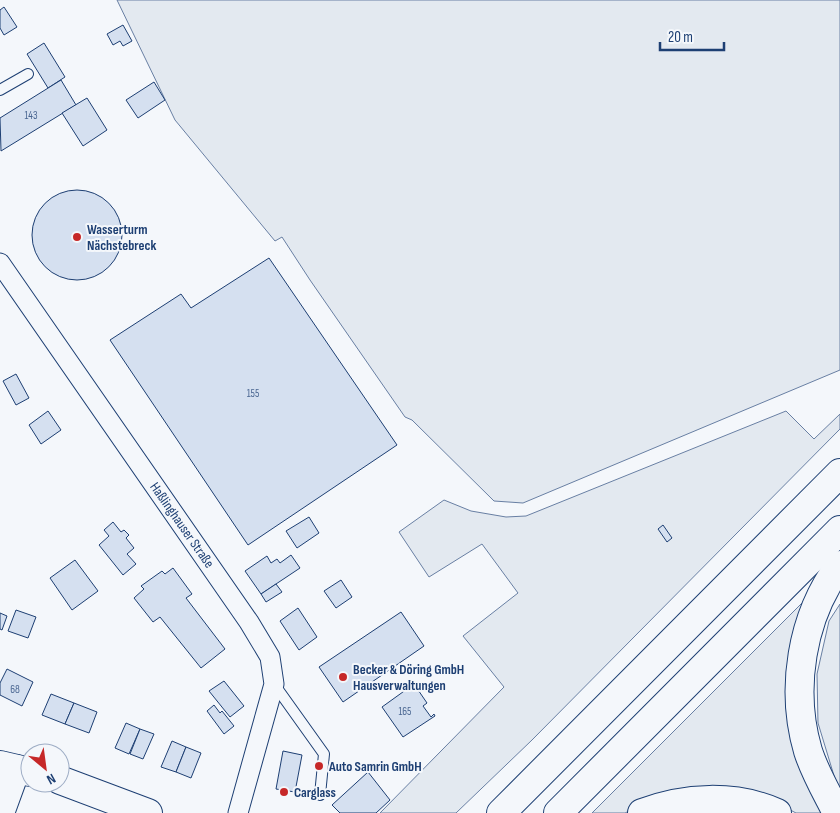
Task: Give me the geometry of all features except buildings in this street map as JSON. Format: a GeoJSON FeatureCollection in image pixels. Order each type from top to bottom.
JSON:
{"type":"FeatureCollection","features":[{"type":"Feature","properties":{"kind":"main road"},"geometry":{"type":"LineString","coordinates":[[501,813],[840,473]]}},
{"type":"Feature","properties":{"kind":"main road"},"geometry":{"type":"LineString","coordinates":[[558,813],[840,530]]}},
{"type":"Feature","properties":{"kind":"main road"},"geometry":{"type":"LineString","coordinates":[[837,813],[816,773],[808,751],[800,704],[800,680],[806,641],[816,610],[825,589],[840,565]]}},
{"type":"Feature","properties":{"kind":"main road"},"geometry":{"type":"LineString","coordinates":[[0,813],[15,768]]}},
{"type":"Feature","properties":{"kind":"main road"},"geometry":{"type":"LineString","coordinates":[[70,784],[148,813]]}},
{"type":"Feature","properties":{"kind":"main road"},"geometry":{"type":"LineString","coordinates":[[642,813],[680,802],[703,800],[727,800],[750,804],[777,813]]}},
{"type":"Feature","properties":{"kind":"street","name":"Haßlinghauser Straße"},"geometry":{"type":"LineString","coordinates":[[0,262],[249,622],[270,657],[274,684],[238,813]]}},
{"type":"Feature","properties":{"kind":"lane"},"geometry":{"type":"LineString","coordinates":[[0,90],[28,74]]}},
{"type":"Feature","properties":{"kind":"lane"},"geometry":{"type":"LineString","coordinates":[[274,684],[324,754],[320,795]]}},
{"type":"Feature","properties":{"kind":"shaded area"},"geometry":{"type":"Polygon","coordinates":[[[117,0],[840,0],[840,370],[523,503],[494,501],[412,420],[405,417],[282,237],[275,241],[175,120],[117,0]]]}},
{"type":"Feature","properties":{"kind":"shaded area"},"geometry":{"type":"Polygon","coordinates":[[[786,411],[814,439],[840,414],[840,429],[532,740],[456,813],[380,813],[504,687],[463,636],[518,593],[482,544],[429,577],[399,532],[444,500],[471,511],[506,517],[526,516],[786,411]]]}},
{"type":"Feature","properties":{"kind":"shaded area"},"geometry":{"type":"Polygon","coordinates":[[[805,600],[800,629],[827,813],[796,813],[777,803],[644,804],[625,813],[592,813],[805,600]]]}},
{"type":"Feature","properties":{"kind":"shaded area"},"geometry":{"type":"Polygon","coordinates":[[[840,604],[840,788],[835,779],[818,723],[817,674],[829,621],[840,604]]]}},
{"type":"Feature","properties":{"kind":"place","name":"Wasserturm Nächstebreck"},"geometry":{"type":"Point","coordinates":[77,237]}},
{"type":"Feature","properties":{"kind":"place","name":"Becker & Döring GmbH Hausverwaltungen"},"geometry":{"type":"Point","coordinates":[343,677]}},
{"type":"Feature","properties":{"kind":"place","name":"Auto Samrin GmbH"},"geometry":{"type":"Point","coordinates":[319,766]}},
{"type":"Feature","properties":{"kind":"place","name":"Carglass"},"geometry":{"type":"Point","coordinates":[284,792]}}]}
